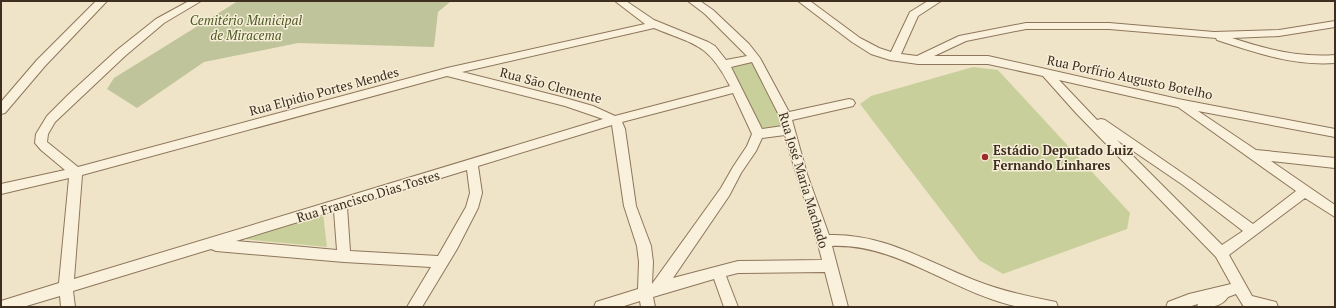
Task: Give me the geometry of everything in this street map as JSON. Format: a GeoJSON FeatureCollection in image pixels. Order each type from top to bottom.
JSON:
{"type":"FeatureCollection","features":[{"type":"Feature","properties":{"kind":"street"},"geometry":{"type":"LineString","coordinates":[[1,110],[41,63],[102,1]]}},
{"type":"Feature","properties":{"kind":"street"},"geometry":{"type":"LineString","coordinates":[[68,307],[66,287],[76,172],[41,143],[42,134],[51,119],[73,97],[121,53],[182,1]]}},
{"type":"Feature","properties":{"kind":"street"},"geometry":{"type":"LineString","coordinates":[[160,21],[196,1]]}},
{"type":"Feature","properties":{"kind":"street"},"geometry":{"type":"LineString","coordinates":[[620,1],[655,25],[672,30],[699,42],[712,50],[725,64],[758,134]]}},
{"type":"Feature","properties":{"kind":"street","name":"Rua José Maria Machado"},"geometry":{"type":"LineString","coordinates":[[693,1],[730,31],[755,58],[788,124],[801,174],[824,241],[829,266],[841,307]]}},
{"type":"Feature","properties":{"kind":"street","name":"Rua Porfírio Augusto Botelho"},"geometry":{"type":"LineString","coordinates":[[804,1],[856,40],[875,51],[894,57],[918,60],[988,60],[1178,103],[1335,134]]}},
{"type":"Feature","properties":{"kind":"street"},"geometry":{"type":"LineString","coordinates":[[894,57],[914,14],[920,8],[936,1]]}},
{"type":"Feature","properties":{"kind":"street"},"geometry":{"type":"LineString","coordinates":[[918,60],[963,38],[1026,26],[1110,26],[1214,36],[1279,33],[1335,24]]}},
{"type":"Feature","properties":{"kind":"street","name":"Rua Elpidio Portes Mendes"},"geometry":{"type":"LineString","coordinates":[[1,189],[76,172],[447,72],[655,25]]}},
{"type":"Feature","properties":{"kind":"street"},"geometry":{"type":"LineString","coordinates":[[1214,36],[1284,57],[1319,61],[1335,59]]}},
{"type":"Feature","properties":{"kind":"street"},"geometry":{"type":"LineString","coordinates":[[725,64],[755,58]]}},
{"type":"Feature","properties":{"kind":"street","name":"Rua São Clemente"},"geometry":{"type":"LineString","coordinates":[[447,72],[585,108],[607,115],[615,120]]}},
{"type":"Feature","properties":{"kind":"street"},"geometry":{"type":"LineString","coordinates":[[1047,74],[1080,110],[1220,252],[1235,287],[1249,304],[1271,307]]}},
{"type":"Feature","properties":{"kind":"street","name":"Rua Francisco Dias Tostes"},"geometry":{"type":"LineString","coordinates":[[2,307],[615,120],[736,88]]}},
{"type":"Feature","properties":{"kind":"street"},"geometry":{"type":"LineString","coordinates":[[1178,103],[1335,212]]}},
{"type":"Feature","properties":{"kind":"street"},"geometry":{"type":"LineString","coordinates":[[659,288],[721,197],[752,148],[758,134],[849,104]]}},
{"type":"Feature","properties":{"kind":"street"},"geometry":{"type":"LineString","coordinates":[[1080,110],[1156,161],[1253,231]]}},
{"type":"Feature","properties":{"kind":"street"},"geometry":{"type":"LineString","coordinates":[[615,120],[619,129],[630,206],[644,246],[646,262],[645,292],[648,307]]}},
{"type":"Feature","properties":{"kind":"street"},"geometry":{"type":"LineString","coordinates":[[1254,155],[1335,163]]}},
{"type":"Feature","properties":{"kind":"street"},"geometry":{"type":"LineString","coordinates":[[414,307],[452,245],[472,208],[476,193],[476,181],[472,164]]}},
{"type":"Feature","properties":{"kind":"street"},"geometry":{"type":"LineString","coordinates":[[1220,252],[1253,231],[1305,191]]}},
{"type":"Feature","properties":{"kind":"street"},"geometry":{"type":"LineString","coordinates":[[340,205],[344,256]]}},
{"type":"Feature","properties":{"kind":"street"},"geometry":{"type":"LineString","coordinates":[[824,241],[839,239],[873,244],[989,292],[1009,299],[1051,307]]}},
{"type":"Feature","properties":{"kind":"street"},"geometry":{"type":"LineString","coordinates":[[208,244],[344,256],[441,262]]}},
{"type":"Feature","properties":{"kind":"street"},"geometry":{"type":"LineString","coordinates":[[601,307],[645,292],[738,267],[829,266]]}},
{"type":"Feature","properties":{"kind":"street"},"geometry":{"type":"LineString","coordinates":[[718,272],[731,307]]}},
{"type":"Feature","properties":{"kind":"street"},"geometry":{"type":"LineString","coordinates":[[1173,307],[1189,300],[1235,287]]}},
{"type":"Feature","properties":{"kind":"street"},"geometry":{"type":"LineString","coordinates":[[1204,307],[1235,287]]}},
{"type":"Feature","properties":{"kind":"green space","name":"Cemitério Municipal de Miracema"},"geometry":{"type":"Polygon","coordinates":[[[238,1],[451,1],[438,12],[434,47],[298,43],[204,62],[137,108],[107,89],[114,78],[238,1]]]}},
{"type":"Feature","properties":{"kind":"green space"},"geometry":{"type":"Polygon","coordinates":[[[752,59],[784,127],[754,130],[727,65],[752,59]]]}},
{"type":"Feature","properties":{"kind":"green space"},"geometry":{"type":"Polygon","coordinates":[[[973,67],[998,70],[1130,213],[1127,229],[1003,274],[979,260],[860,104],[871,96],[973,67]]]}},
{"type":"Feature","properties":{"kind":"green space"},"geometry":{"type":"Polygon","coordinates":[[[323,213],[327,247],[242,239],[323,213]]]}},
{"type":"Feature","properties":{"kind":"place","name":"Estádio Deputado Luiz Fernando Linhares"},"geometry":{"type":"Point","coordinates":[985,157]}}]}
